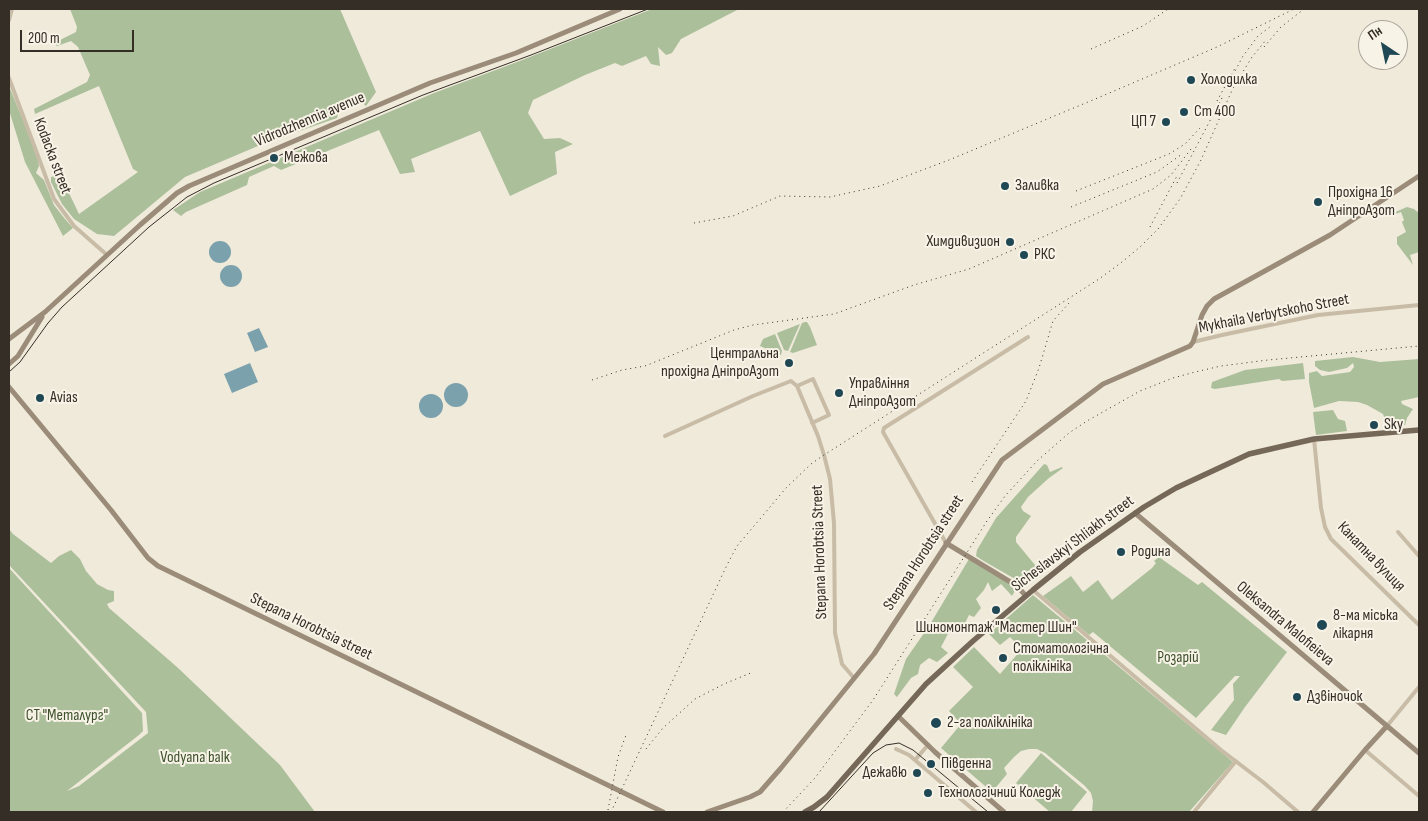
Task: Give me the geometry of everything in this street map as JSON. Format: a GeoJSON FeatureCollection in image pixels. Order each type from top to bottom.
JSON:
{"type":"FeatureCollection","features":[{"type":"Feature","properties":{"kind":"main road","name":"Sicheslavskyi Shliakh street"},"geometry":{"type":"LineString","coordinates":[[804,812],[812,810],[826,797],[926,684],[1033,590],[1080,552],[1135,513],[1176,488],[1237,458],[1260,450],[1314,439],[1419,430]]}},
{"type":"Feature","properties":{"kind":"street"},"geometry":{"type":"LineString","coordinates":[[9,20],[12,9]]}},
{"type":"Feature","properties":{"kind":"street","name":"Vidrodzhennia avenue"},"geometry":{"type":"LineString","coordinates":[[9,339],[45,312],[177,193],[203,178],[430,83],[516,53],[620,9]]}},
{"type":"Feature","properties":{"kind":"street","name":"Kodacka street"},"geometry":{"type":"LineString","coordinates":[[9,78],[54,199],[70,222],[107,255]]}},
{"type":"Feature","properties":{"kind":"street"},"geometry":{"type":"LineString","coordinates":[[1193,342],[1202,315],[1214,299],[1330,235],[1419,176]]}},
{"type":"Feature","properties":{"kind":"street","name":"Mykhaila Verbytskoho Street"},"geometry":{"type":"LineString","coordinates":[[1193,342],[1318,315],[1419,306]]}},
{"type":"Feature","properties":{"kind":"street","name":"Vidrodzhennia avenue"},"geometry":{"type":"LineString","coordinates":[[9,364],[18,356],[45,312]]}},
{"type":"Feature","properties":{"kind":"street"},"geometry":{"type":"LineString","coordinates":[[1026,596],[1017,586],[946,543],[883,432],[884,428],[1028,337]]}},
{"type":"Feature","properties":{"kind":"street","name":"Stepana Horobtsia street"},"geometry":{"type":"LineString","coordinates":[[707,812],[760,792],[874,654],[1002,460],[1103,384],[1183,350],[1193,342]]}},
{"type":"Feature","properties":{"kind":"street"},"geometry":{"type":"LineString","coordinates":[[665,436],[791,381],[797,386],[813,379],[829,415],[812,423]]}},
{"type":"Feature","properties":{"kind":"street","name":"Stepana Horobtsia Street"},"geometry":{"type":"LineString","coordinates":[[797,386],[824,455],[832,496],[834,523],[835,633],[842,664],[854,678]]}},
{"type":"Feature","properties":{"kind":"street","name":"Stepana Horobtsia street"},"geometry":{"type":"LineString","coordinates":[[9,387],[47,431],[148,558],[158,566],[663,812]]}},
{"type":"Feature","properties":{"kind":"street","name":"Канатна вулиця"},"geometry":{"type":"LineString","coordinates":[[1314,439],[1323,519],[1331,539],[1419,625]]}},
{"type":"Feature","properties":{"kind":"street","name":"Oleksandra Malofieieva"},"geometry":{"type":"LineString","coordinates":[[1135,513],[1419,753]]}},
{"type":"Feature","properties":{"kind":"street"},"geometry":{"type":"LineString","coordinates":[[1398,532],[1419,556]]}},
{"type":"Feature","properties":{"kind":"street"},"geometry":{"type":"LineString","coordinates":[[1033,590],[1298,812]]}},
{"type":"Feature","properties":{"kind":"street"},"geometry":{"type":"LineString","coordinates":[[1313,812],[1419,687]]}},
{"type":"Feature","properties":{"kind":"street"},"geometry":{"type":"LineString","coordinates":[[898,716],[1004,812]]}},
{"type":"Feature","properties":{"kind":"street"},"geometry":{"type":"LineString","coordinates":[[915,760],[928,745]]}},
{"type":"Feature","properties":{"kind":"street"},"geometry":{"type":"LineString","coordinates":[[896,750],[915,760],[976,812]]}},
{"type":"Feature","properties":{"kind":"street"},"geometry":{"type":"LineString","coordinates":[[1365,750],[1419,796]]}},
{"type":"Feature","properties":{"kind":"street"},"geometry":{"type":"LineString","coordinates":[[1194,812],[1236,761]]}},
{"type":"Feature","properties":{"kind":"green space"},"geometry":{"type":"Polygon","coordinates":[[[70,9],[340,9],[376,92],[366,106],[353,98],[345,101],[340,107],[337,118],[265,143],[185,177],[114,236],[97,234],[74,219],[62,204],[51,182],[51,177],[60,174],[79,214],[138,172],[133,169],[99,86],[35,114],[34,109],[87,82],[90,75],[78,47],[71,41],[57,46],[54,43],[76,32],[77,27],[70,9]]]}},
{"type":"Feature","properties":{"kind":"green space"},"geometry":{"type":"Polygon","coordinates":[[[652,9],[739,9],[681,39],[672,53],[666,55],[658,47],[660,66],[651,64],[646,56],[622,66],[615,63],[533,100],[528,113],[544,139],[560,138],[573,144],[555,152],[557,174],[510,196],[480,131],[411,159],[415,172],[400,174],[379,130],[281,170],[274,166],[249,177],[247,185],[181,216],[173,210],[200,192],[434,93],[652,9]]]}},
{"type":"Feature","properties":{"kind":"green space"},"geometry":{"type":"Polygon","coordinates":[[[9,86],[36,152],[39,166],[36,173],[44,180],[54,205],[73,228],[63,236],[25,162],[9,110],[9,86]]]}},
{"type":"Feature","properties":{"kind":"green space"},"geometry":{"type":"Polygon","coordinates":[[[1407,207],[1419,213],[1419,252],[1410,255],[1413,265],[1397,244],[1397,237],[1406,232],[1401,212],[1386,216],[1407,207]]]}},
{"type":"Feature","properties":{"kind":"green space"},"geometry":{"type":"Polygon","coordinates":[[[805,322],[810,327],[817,345],[793,353],[790,352],[802,323],[805,322]]]}},
{"type":"Feature","properties":{"kind":"green space"},"geometry":{"type":"Polygon","coordinates":[[[800,324],[788,351],[784,350],[777,333],[800,324]]]}},
{"type":"Feature","properties":{"kind":"green space"},"geometry":{"type":"Polygon","coordinates":[[[775,334],[782,351],[781,355],[760,346],[763,339],[775,334]]]}},
{"type":"Feature","properties":{"kind":"green space"},"geometry":{"type":"Polygon","coordinates":[[[1353,357],[1380,362],[1419,359],[1419,397],[1401,401],[1402,404],[1413,409],[1405,425],[1388,427],[1383,414],[1358,402],[1339,401],[1314,408],[1309,373],[1317,371],[1322,376],[1350,372],[1354,367],[1353,363],[1347,368],[1329,372],[1320,370],[1315,366],[1315,361],[1353,357]]]}},
{"type":"Feature","properties":{"kind":"green space"},"geometry":{"type":"Polygon","coordinates":[[[1303,363],[1305,379],[1282,381],[1279,379],[1215,389],[1211,388],[1212,382],[1245,370],[1303,363]]]}},
{"type":"Feature","properties":{"kind":"green space"},"geometry":{"type":"Polygon","coordinates":[[[1333,410],[1338,419],[1345,421],[1347,431],[1316,435],[1313,412],[1333,410]]]}},
{"type":"Feature","properties":{"kind":"green space"},"geometry":{"type":"Polygon","coordinates":[[[1044,464],[1047,465],[1050,472],[1063,468],[1028,497],[1021,507],[1023,511],[1031,516],[1016,537],[1016,542],[1035,565],[1039,564],[1043,570],[1039,577],[1031,582],[1022,581],[1015,579],[976,556],[977,550],[996,518],[1044,464]]]}},
{"type":"Feature","properties":{"kind":"green space","name":"Vodyana balk"},"geometry":{"type":"Polygon","coordinates":[[[9,529],[51,563],[59,556],[71,550],[80,559],[86,571],[97,584],[114,591],[114,601],[107,604],[109,608],[177,667],[280,765],[315,812],[9,812],[9,568],[142,713],[143,731],[67,791],[79,786],[148,733],[146,712],[9,565],[9,529]]]}},
{"type":"Feature","properties":{"kind":"green space","name":"Розарій"},"geometry":{"type":"Polygon","coordinates":[[[1159,557],[1198,585],[1202,582],[1287,652],[1226,735],[1211,730],[1234,700],[1233,684],[1240,676],[1235,676],[1196,718],[1093,632],[1089,635],[1043,596],[1071,576],[1083,592],[1098,580],[1112,600],[1152,568],[1156,563],[1154,561],[1159,557]]]}},
{"type":"Feature","properties":{"kind":"green space"},"geometry":{"type":"Polygon","coordinates":[[[969,559],[1016,589],[1012,596],[1001,584],[992,591],[988,582],[976,599],[981,608],[974,617],[969,615],[964,625],[951,628],[941,647],[948,653],[937,662],[929,658],[920,665],[918,674],[911,678],[897,697],[894,694],[906,659],[929,626],[969,559]]]}},
{"type":"Feature","properties":{"kind":"green space"},"geometry":{"type":"Polygon","coordinates":[[[1033,595],[1233,762],[1189,812],[1092,812],[1093,801],[1091,793],[1085,786],[1045,753],[1037,749],[1021,751],[1014,757],[1004,768],[1007,774],[992,792],[941,748],[961,724],[949,711],[973,687],[953,667],[974,647],[1000,674],[1022,649],[1010,637],[1000,645],[989,634],[1033,595]]]}},
{"type":"Feature","properties":{"kind":"green space"},"geometry":{"type":"Polygon","coordinates":[[[1041,753],[1087,792],[1071,812],[1050,812],[1016,783],[1041,753]]]}},
{"type":"Feature","properties":{"kind":"water"},"geometry":{"type":"Polygon","coordinates":[[[220,241],[228,244],[231,252],[228,260],[220,263],[212,260],[209,252],[212,244],[220,241]]]}},
{"type":"Feature","properties":{"kind":"water"},"geometry":{"type":"Polygon","coordinates":[[[231,265],[239,268],[242,276],[239,284],[231,287],[223,284],[220,276],[223,268],[231,265]]]}},
{"type":"Feature","properties":{"kind":"water"},"geometry":{"type":"Polygon","coordinates":[[[259,328],[268,347],[255,352],[247,333],[259,328]]]}},
{"type":"Feature","properties":{"kind":"water"},"geometry":{"type":"Polygon","coordinates":[[[250,363],[258,382],[232,393],[224,374],[250,363]]]}},
{"type":"Feature","properties":{"kind":"water"},"geometry":{"type":"Polygon","coordinates":[[[456,383],[464,387],[468,395],[464,403],[456,407],[448,403],[444,395],[448,387],[456,383]]]}},
{"type":"Feature","properties":{"kind":"water"},"geometry":{"type":"Polygon","coordinates":[[[431,394],[439,398],[443,406],[439,414],[431,418],[423,414],[419,406],[423,398],[431,394]]]}},
{"type":"Feature","properties":{"kind":"tram line"},"geometry":{"type":"LineString","coordinates":[[9,372],[20,362],[62,307],[149,227],[187,197],[214,183],[423,95],[648,9]]}},
{"type":"Feature","properties":{"kind":"tram line"},"geometry":{"type":"LineString","coordinates":[[819,812],[873,753],[886,745],[899,743],[913,750],[988,812]]}},
{"type":"Feature","properties":{"kind":"railway"},"geometry":{"type":"LineString","coordinates":[[1091,49],[1143,26],[1168,9]]}},
{"type":"Feature","properties":{"kind":"railway"},"geometry":{"type":"LineString","coordinates":[[694,223],[733,216],[780,196],[830,197],[880,186],[949,160],[1217,47],[1294,9]]}},
{"type":"Feature","properties":{"kind":"railway"},"geometry":{"type":"LineString","coordinates":[[1264,47],[1281,27],[1304,9]]}},
{"type":"Feature","properties":{"kind":"railway"},"geometry":{"type":"LineString","coordinates":[[1233,75],[1243,56],[1258,36],[1271,26]]}},
{"type":"Feature","properties":{"kind":"railway"},"geometry":{"type":"LineString","coordinates":[[611,812],[737,546],[786,488],[811,464],[824,455],[1099,279],[1140,247],[1158,229],[1180,199],[1201,160],[1233,88],[1252,57],[1266,40]]}},
{"type":"Feature","properties":{"kind":"railway"},"geometry":{"type":"LineString","coordinates":[[1217,101],[1235,68]]}},
{"type":"Feature","properties":{"kind":"railway"},"geometry":{"type":"LineString","coordinates":[[1177,183],[1222,98]]}},
{"type":"Feature","properties":{"kind":"railway"},"geometry":{"type":"LineString","coordinates":[[1076,191],[1169,154],[1185,144],[1200,128]]}},
{"type":"Feature","properties":{"kind":"railway"},"geometry":{"type":"LineString","coordinates":[[592,380],[622,370],[645,366],[734,330],[753,325],[834,314],[914,285],[969,269],[1153,189],[1171,175],[1191,149]]}},
{"type":"Feature","properties":{"kind":"railway"},"geometry":{"type":"LineString","coordinates":[[1071,207],[1157,172],[1182,154]]}},
{"type":"Feature","properties":{"kind":"railway"},"geometry":{"type":"LineString","coordinates":[[1150,227],[1178,174]]}},
{"type":"Feature","properties":{"kind":"railway"},"geometry":{"type":"LineString","coordinates":[[972,482],[1026,401],[1039,368],[1053,321],[1069,303]]}},
{"type":"Feature","properties":{"kind":"railway"},"geometry":{"type":"LineString","coordinates":[[783,812],[815,778],[873,700],[987,521],[1005,496],[1037,461],[1069,433],[1140,391],[1173,378],[1195,372],[1221,366],[1268,360],[1419,346]]}},
{"type":"Feature","properties":{"kind":"railway"},"geometry":{"type":"LineString","coordinates":[[646,749],[663,728],[695,699],[753,672]]}},
{"type":"Feature","properties":{"kind":"railway"},"geometry":{"type":"LineString","coordinates":[[608,810],[618,757],[626,735]]}},
{"type":"Feature","properties":{"kind":"place","name":"Холодилка"},"geometry":{"type":"Point","coordinates":[1191,80]}},
{"type":"Feature","properties":{"kind":"place","name":"Ст 400"},"geometry":{"type":"Point","coordinates":[1184,112]}},
{"type":"Feature","properties":{"kind":"place","name":"ЦП 7"},"geometry":{"type":"Point","coordinates":[1166,122]}},
{"type":"Feature","properties":{"kind":"place","name":"Межова"},"geometry":{"type":"Point","coordinates":[274,158]}},
{"type":"Feature","properties":{"kind":"place","name":"Заливка"},"geometry":{"type":"Point","coordinates":[1005,186]}},
{"type":"Feature","properties":{"kind":"place","name":"Прохідна 16 ДніпроАзот"},"geometry":{"type":"Point","coordinates":[1318,202]}},
{"type":"Feature","properties":{"kind":"place","name":"Химдивизион"},"geometry":{"type":"Point","coordinates":[1010,242]}},
{"type":"Feature","properties":{"kind":"place","name":"РКС"},"geometry":{"type":"Point","coordinates":[1024,255]}},
{"type":"Feature","properties":{"kind":"place","name":"Центральна прохідна ДніпроАзот"},"geometry":{"type":"Point","coordinates":[789,363]}},
{"type":"Feature","properties":{"kind":"place","name":"Управління ДніпроАзот"},"geometry":{"type":"Point","coordinates":[839,393]}},
{"type":"Feature","properties":{"kind":"place","name":"Avias"},"geometry":{"type":"Point","coordinates":[40,398]}},
{"type":"Feature","properties":{"kind":"place","name":"Sky"},"geometry":{"type":"Point","coordinates":[1374,425]}},
{"type":"Feature","properties":{"kind":"place","name":"Родина"},"geometry":{"type":"Point","coordinates":[1121,552]}},
{"type":"Feature","properties":{"kind":"place","name":"Шиномонтаж \"Мастер Шин\""},"geometry":{"type":"Point","coordinates":[996,610]}},
{"type":"Feature","properties":{"kind":"place","name":"8-ма міська лікарня"},"geometry":{"type":"Point","coordinates":[1322,625]}},
{"type":"Feature","properties":{"kind":"place","name":"Стоматологічна поліклініка"},"geometry":{"type":"Point","coordinates":[1003,658]}},
{"type":"Feature","properties":{"kind":"place","name":"Дзвіночок"},"geometry":{"type":"Point","coordinates":[1297,697]}},
{"type":"Feature","properties":{"kind":"place","name":"2-га поліклініка"},"geometry":{"type":"Point","coordinates":[936,723]}},
{"type":"Feature","properties":{"kind":"place","name":"Південна"},"geometry":{"type":"Point","coordinates":[931,764]}},
{"type":"Feature","properties":{"kind":"place","name":"Дежавю"},"geometry":{"type":"Point","coordinates":[917,773]}},
{"type":"Feature","properties":{"kind":"place","name":"Технологічний Коледж"},"geometry":{"type":"Point","coordinates":[928,793]}},
{"type":"Feature","properties":{"kind":"park label","name":"СТ \"Металург\""},"geometry":{"type":"Point","coordinates":[67,716]}}]}
